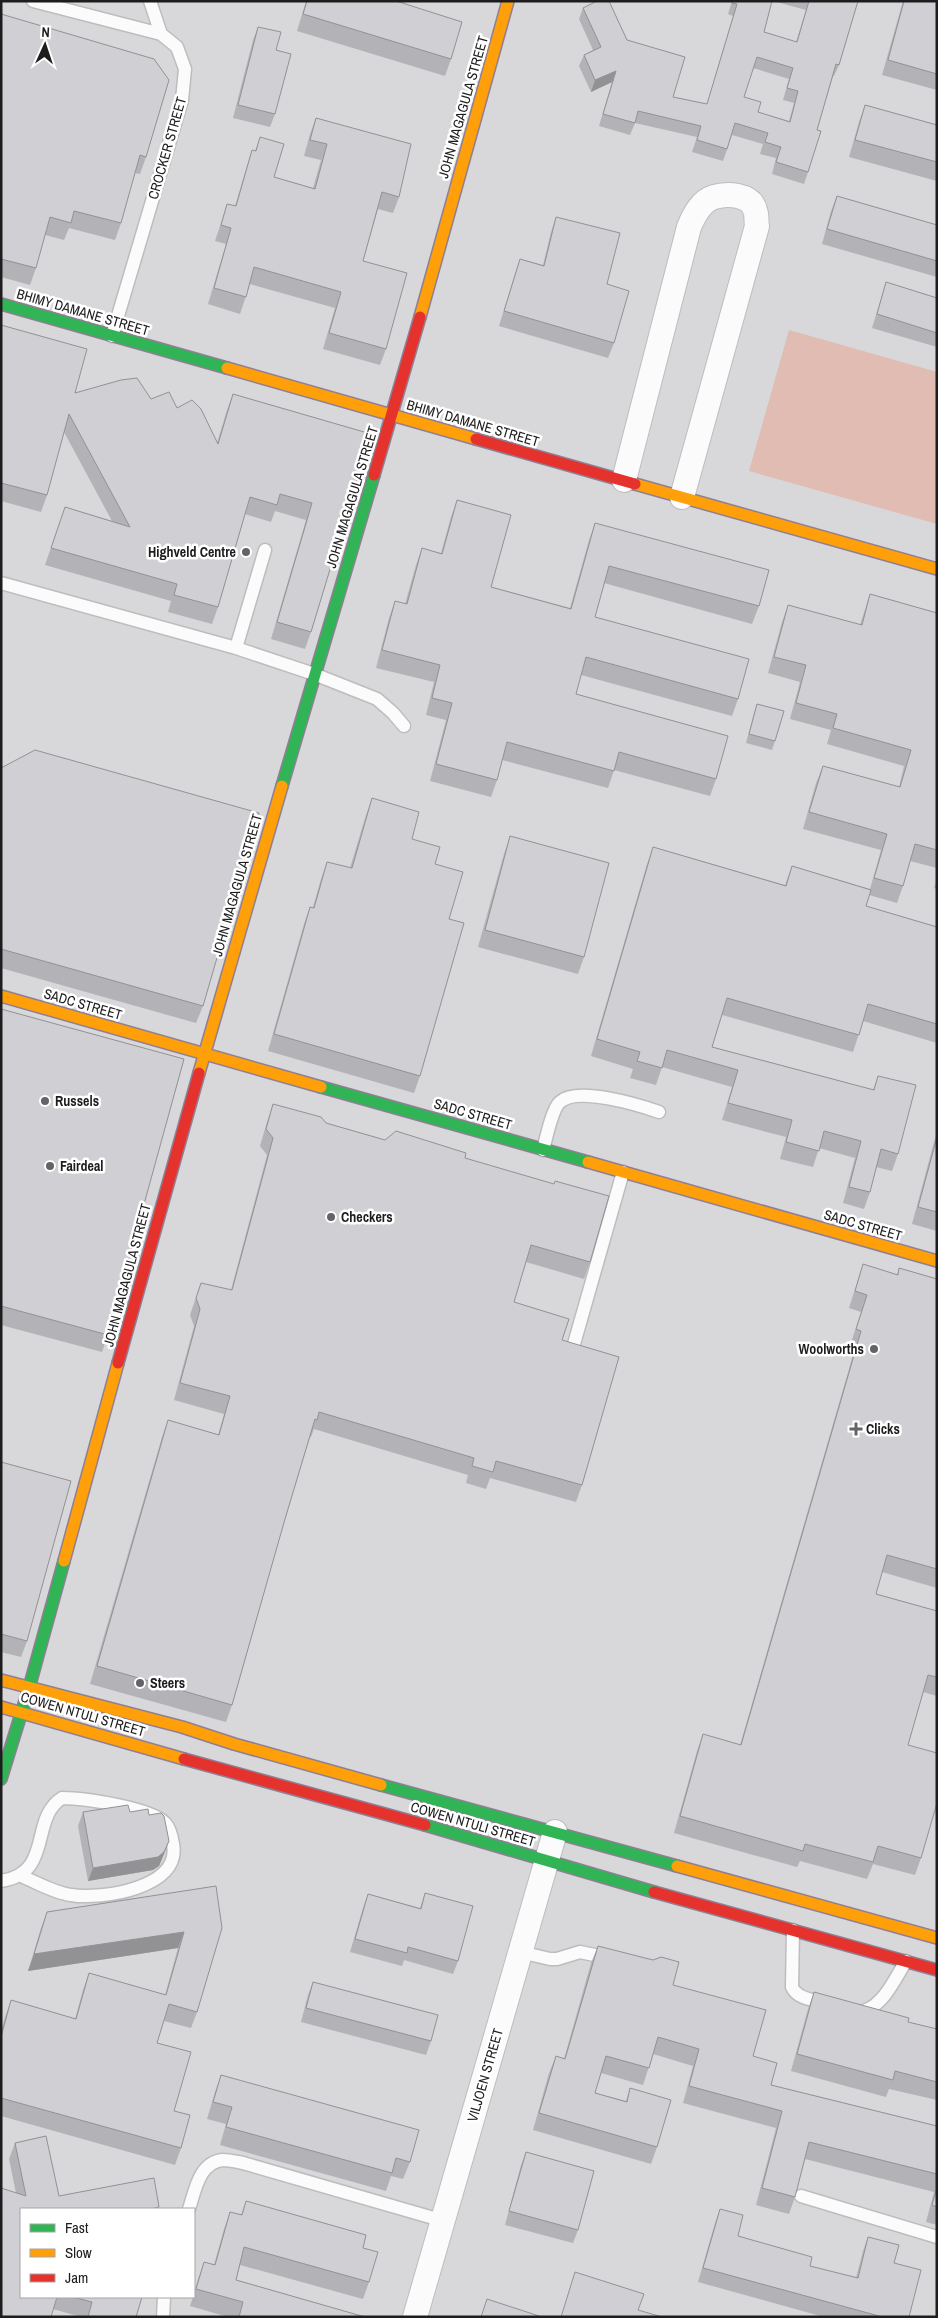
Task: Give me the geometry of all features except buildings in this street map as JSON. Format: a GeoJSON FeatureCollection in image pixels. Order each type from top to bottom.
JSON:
{"type":"FeatureCollection","features":[{"type":"Feature","properties":{"kind":"main road","name":"JOHN MAGAGULA STREET"},"geometry":{"type":"LineString","coordinates":[[1,1779],[29,1688],[204,1053],[314,674],[392,416],[508,1]]}},
{"type":"Feature","properties":{"kind":"main road","name":"BHIMY DAMANE STREET"},"geometry":{"type":"LineString","coordinates":[[1,304],[937,569]]}},
{"type":"Feature","properties":{"kind":"main road","name":"SADC STREET"},"geometry":{"type":"LineString","coordinates":[[1,996],[937,1261]]}},
{"type":"Feature","properties":{"kind":"main road","name":"COWEN NTULI STREET"},"geometry":{"type":"LineString","coordinates":[[1,1680],[182,1727],[234,1744],[937,1938]]}},
{"type":"Feature","properties":{"kind":"main road","name":"COWEN NTULI STREET"},"geometry":{"type":"LineString","coordinates":[[1,1706],[937,1970]]}},
{"type":"Feature","properties":{"kind":"street"},"geometry":{"type":"LineString","coordinates":[[624,480],[689,227],[696,211],[713,197],[736,195],[748,200],[755,209],[757,226],[682,497]]}},
{"type":"Feature","properties":{"kind":"street","name":"VILJOEN STREET"},"geometry":{"type":"LineString","coordinates":[[415,2317],[555,1832]]}},
{"type":"Feature","properties":{"kind":"lane","name":"CROCKER STREET"},"geometry":{"type":"LineString","coordinates":[[34,1],[161,34],[177,47],[185,69],[182,100],[112,336]]}},
{"type":"Feature","properties":{"kind":"lane"},"geometry":{"type":"LineString","coordinates":[[150,1],[161,34]]}},
{"type":"Feature","properties":{"kind":"lane"},"geometry":{"type":"LineString","coordinates":[[236,648],[265,550]]}},
{"type":"Feature","properties":{"kind":"lane"},"geometry":{"type":"LineString","coordinates":[[1,583],[236,648],[314,674],[377,700],[393,713],[404,726]]}},
{"type":"Feature","properties":{"kind":"lane"},"geometry":{"type":"LineString","coordinates":[[543,1150],[557,1106],[567,1098],[606,1098],[632,1102],[659,1112]]}},
{"type":"Feature","properties":{"kind":"lane"},"geometry":{"type":"LineString","coordinates":[[574,1344],[623,1172]]}},
{"type":"Feature","properties":{"kind":"lane"},"geometry":{"type":"LineString","coordinates":[[1,1881],[21,1876],[29,1869],[51,1809],[62,1798],[91,1800],[147,1814],[167,1824],[171,1832],[174,1854],[170,1868],[149,1883],[131,1890],[70,1895],[21,1876]]}},
{"type":"Feature","properties":{"kind":"lane"},"geometry":{"type":"LineString","coordinates":[[793,1930],[792,1986],[794,1992],[798,1996],[841,2008],[862,2012],[873,2007],[886,1994],[906,1961]]}},
{"type":"Feature","properties":{"kind":"lane"},"geometry":{"type":"LineString","coordinates":[[520,1952],[557,1959],[580,1952],[621,1962]]}},
{"type":"Feature","properties":{"kind":"lane"},"geometry":{"type":"LineString","coordinates":[[189,2208],[198,2180],[208,2166],[222,2160],[243,2163],[444,2221]]}},
{"type":"Feature","properties":{"kind":"lane"},"geometry":{"type":"LineString","coordinates":[[801,2196],[937,2237]]}},
{"type":"Feature","properties":{"kind":"lane"},"geometry":{"type":"LineString","coordinates":[[163,2317],[164,2298]]}},
{"type":"Feature","properties":{"kind":"shaded area"},"geometry":{"type":"Polygon","coordinates":[[[1,1],[937,1],[937,2317],[1,2317],[1,1]]]}},
{"type":"Feature","properties":{"kind":"shaded area"},"geometry":{"type":"Polygon","coordinates":[[[1,1],[289,1],[279,36],[237,25],[218,93],[1,33],[1,1]]]}},
{"type":"Feature","properties":{"kind":"shaded area"},"geometry":{"type":"Polygon","coordinates":[[[789,330],[937,372],[937,524],[749,471],[789,330]]]}},
{"type":"Feature","properties":{"kind":"shaded area"},"geometry":{"type":"Polygon","coordinates":[[[518,501],[568,514],[541,613],[491,600],[518,501]]]}},
{"type":"Feature","properties":{"kind":"shaded area"},"geometry":{"type":"Polygon","coordinates":[[[1,507],[48,521],[30,582],[215,636],[248,525],[292,538],[260,647],[310,662],[264,816],[1,740],[1,507]]]}},
{"type":"Feature","properties":{"kind":"shaded area"},"geometry":{"type":"Polygon","coordinates":[[[374,675],[427,691],[418,720],[438,726],[424,776],[350,754],[374,675]]]}},
{"type":"Feature","properties":{"kind":"shaded area"},"geometry":{"type":"Polygon","coordinates":[[[352,767],[491,804],[468,888],[434,879],[439,861],[411,854],[419,822],[362,807],[344,871],[325,866],[352,767]]]}},
{"type":"Feature","properties":{"kind":"shaded area"},"geometry":{"type":"Polygon","coordinates":[[[498,796],[635,836],[621,885],[483,846],[498,796]]]}},
{"type":"Feature","properties":{"kind":"shaded area"},"geometry":{"type":"Polygon","coordinates":[[[463,960],[584,994],[546,1129],[425,1095],[463,960]]]}},
{"type":"Feature","properties":{"kind":"shaded area"},"geometry":{"type":"Polygon","coordinates":[[[660,1212],[844,1266],[823,1338],[840,1344],[824,1397],[807,1392],[793,1439],[811,1444],[724,1742],[678,1729],[645,1840],[226,1718],[308,1438],[572,1515],[660,1212]]]}},
{"type":"Feature","properties":{"kind":"shaded area"},"geometry":{"type":"Polygon","coordinates":[[[1,1330],[77,1352],[40,1471],[1,1459],[1,1330]]]}},
{"type":"Feature","properties":{"kind":"shaded area"},"geometry":{"type":"Polygon","coordinates":[[[927,1698],[937,1700],[937,1765],[910,1757],[927,1698]]]}},
{"type":"Feature","properties":{"kind":"shaded area"},"geometry":{"type":"Polygon","coordinates":[[[86,1774],[219,1811],[201,1878],[13,1906],[49,1787],[86,1774]]]}},
{"type":"Feature","properties":{"kind":"shaded area"},"geometry":{"type":"Polygon","coordinates":[[[937,1814],[937,1910],[870,1892],[876,1869],[919,1880],[937,1814]]]}},
{"type":"Feature","properties":{"kind":"shaded area"},"geometry":{"type":"Polygon","coordinates":[[[174,1951],[158,2008],[62,1981],[66,1968],[174,1951]]]}},
{"type":"Feature","properties":{"kind":"shaded area"},"geometry":{"type":"Polygon","coordinates":[[[707,1954],[908,2010],[902,2032],[802,2005],[789,2050],[760,2042],[765,2025],[693,2005],[707,1954]]]}},
{"type":"Feature","properties":{"kind":"shaded area"},"geometry":{"type":"Polygon","coordinates":[[[348,1955],[453,1985],[440,2029],[336,1999],[348,1955]]]}},
{"type":"Feature","properties":{"kind":"shaded area"},"geometry":{"type":"Polygon","coordinates":[[[804,2160],[930,2193],[922,2224],[937,2228],[937,2261],[787,2222],[804,2160]]]}},
{"type":"Feature","properties":{"kind":"traffic: fast"},"geometry":{"type":"LineString","coordinates":[[1,304],[227,368]]}},
{"type":"Feature","properties":{"kind":"traffic: fast"},"geometry":{"type":"LineString","coordinates":[[282,786],[374,475]]}},
{"type":"Feature","properties":{"kind":"traffic: fast"},"geometry":{"type":"LineString","coordinates":[[321,1087],[588,1162]]}},
{"type":"Feature","properties":{"kind":"traffic: fast"},"geometry":{"type":"LineString","coordinates":[[1,1779],[29,1688],[64,1561]]}},
{"type":"Feature","properties":{"kind":"traffic: fast"},"geometry":{"type":"LineString","coordinates":[[381,1785],[677,1866]]}},
{"type":"Feature","properties":{"kind":"traffic: fast"},"geometry":{"type":"LineString","coordinates":[[425,1825],[654,1892]]}},
{"type":"Feature","properties":{"kind":"traffic: slow"},"geometry":{"type":"LineString","coordinates":[[420,317],[508,1]]}},
{"type":"Feature","properties":{"kind":"traffic: slow"},"geometry":{"type":"LineString","coordinates":[[227,368],[476,439]]}},
{"type":"Feature","properties":{"kind":"traffic: slow"},"geometry":{"type":"LineString","coordinates":[[635,484],[937,569]]}},
{"type":"Feature","properties":{"kind":"traffic: slow"},"geometry":{"type":"LineString","coordinates":[[199,1073],[282,786]]}},
{"type":"Feature","properties":{"kind":"traffic: slow"},"geometry":{"type":"LineString","coordinates":[[1,996],[321,1087]]}},
{"type":"Feature","properties":{"kind":"traffic: slow"},"geometry":{"type":"LineString","coordinates":[[588,1162],[937,1261]]}},
{"type":"Feature","properties":{"kind":"traffic: slow"},"geometry":{"type":"LineString","coordinates":[[64,1561],[118,1363]]}},
{"type":"Feature","properties":{"kind":"traffic: slow"},"geometry":{"type":"LineString","coordinates":[[1,1680],[182,1727],[234,1744],[381,1785]]}},
{"type":"Feature","properties":{"kind":"traffic: slow"},"geometry":{"type":"LineString","coordinates":[[1,1707],[184,1759]]}},
{"type":"Feature","properties":{"kind":"traffic: slow"},"geometry":{"type":"LineString","coordinates":[[677,1866],[937,1938]]}},
{"type":"Feature","properties":{"kind":"traffic: jam"},"geometry":{"type":"LineString","coordinates":[[374,475],[420,317]]}},
{"type":"Feature","properties":{"kind":"traffic: jam"},"geometry":{"type":"LineString","coordinates":[[476,439],[635,484]]}},
{"type":"Feature","properties":{"kind":"traffic: jam"},"geometry":{"type":"LineString","coordinates":[[118,1363],[199,1073]]}},
{"type":"Feature","properties":{"kind":"traffic: jam"},"geometry":{"type":"LineString","coordinates":[[184,1759],[425,1825]]}},
{"type":"Feature","properties":{"kind":"traffic: jam"},"geometry":{"type":"LineString","coordinates":[[654,1892],[937,1970]]}},
{"type":"Feature","properties":{"kind":"place","name":"Highveld Centre"},"geometry":{"type":"Point","coordinates":[246,552]}},
{"type":"Feature","properties":{"kind":"place","name":"Russels"},"geometry":{"type":"Point","coordinates":[45,1101]}},
{"type":"Feature","properties":{"kind":"place","name":"Fairdeal"},"geometry":{"type":"Point","coordinates":[50,1166]}},
{"type":"Feature","properties":{"kind":"place","name":"Checkers"},"geometry":{"type":"Point","coordinates":[331,1217]}},
{"type":"Feature","properties":{"kind":"place","name":"Woolworths"},"geometry":{"type":"Point","coordinates":[874,1349]}},
{"type":"Feature","properties":{"kind":"place","name":"Clicks"},"geometry":{"type":"Point","coordinates":[856,1429]}},
{"type":"Feature","properties":{"kind":"place","name":"Steers"},"geometry":{"type":"Point","coordinates":[140,1683]}}]}
